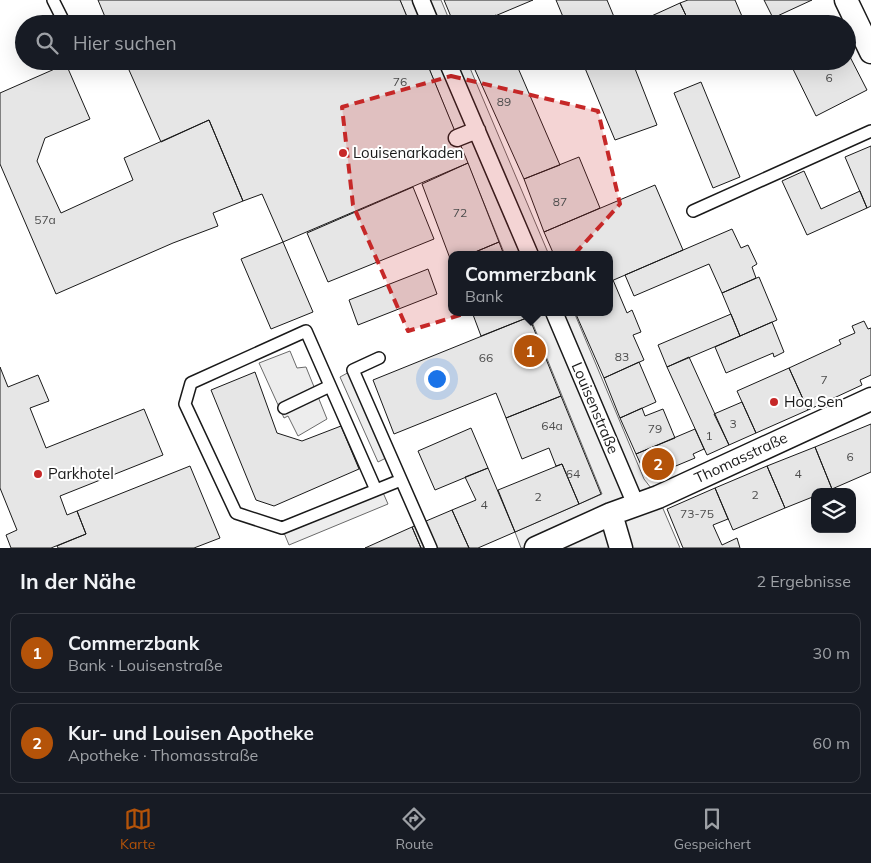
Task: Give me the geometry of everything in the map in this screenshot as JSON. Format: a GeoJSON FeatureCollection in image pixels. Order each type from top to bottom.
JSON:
{"type":"FeatureCollection","features":[{"type":"Feature","properties":{"kind":"street"},"geometry":{"type":"LineString","coordinates":[[421,0],[428,15]]}},
{"type":"Feature","properties":{"kind":"street"},"geometry":{"type":"LineString","coordinates":[[846,0],[853,15]]}},
{"type":"Feature","properties":{"kind":"street"},"geometry":{"type":"LineString","coordinates":[[856,21],[871,52]]}},
{"type":"Feature","properties":{"kind":"street"},"geometry":{"type":"LineString","coordinates":[[452,70],[528,251]]}},
{"type":"Feature","properties":{"kind":"street"},"geometry":{"type":"LineString","coordinates":[[458,138],[477,130]]}},
{"type":"Feature","properties":{"kind":"street","name":"Louisenstraße"},"geometry":{"type":"LineString","coordinates":[[556,316],[636,505]]}},
{"type":"Feature","properties":{"kind":"street","name":"Thomasstraße"},"geometry":{"type":"LineString","coordinates":[[536,548],[611,514],[658,497],[871,399]]}},
{"type":"Feature","properties":{"kind":"street"},"geometry":{"type":"LineString","coordinates":[[611,514],[621,548]]}},
{"type":"Feature","properties":{"kind":"lane"},"geometry":{"type":"LineString","coordinates":[[53,0],[60,15]]}},
{"type":"Feature","properties":{"kind":"lane"},"geometry":{"type":"LineString","coordinates":[[693,211],[871,131]]}},
{"type":"Feature","properties":{"kind":"lane"},"geometry":{"type":"LineString","coordinates":[[376,490],[306,331],[191,383],[185,404],[236,513],[282,528],[401,480]]}},
{"type":"Feature","properties":{"kind":"lane"},"geometry":{"type":"LineString","coordinates":[[379,358],[353,370],[431,548]]}},
{"type":"Feature","properties":{"kind":"lane"},"geometry":{"type":"LineString","coordinates":[[284,408],[330,386]]}},
{"type":"Feature","properties":{"kind":"highlighted area"},"geometry":{"type":"Polygon","coordinates":[[[451,76],[598,111],[620,204],[542,290],[408,331],[353,205],[342,107],[451,76]]]}},
{"type":"Feature","properties":{"kind":"shaded area"},"geometry":{"type":"Polygon","coordinates":[[[400,0],[441,0],[447,15],[406,15],[400,0]]]}},
{"type":"Feature","properties":{"kind":"shaded area"},"geometry":{"type":"Polygon","coordinates":[[[430,70],[471,70],[547,251],[503,251],[430,70]]]}},
{"type":"Feature","properties":{"kind":"shaded area"},"geometry":{"type":"Polygon","coordinates":[[[530,316],[576,316],[644,479],[658,497],[680,548],[521,548],[515,532],[602,494],[530,316]]]}},
{"type":"Feature","properties":{"kind":"shaded area"},"geometry":{"type":"Polygon","coordinates":[[[290,351],[297,368],[306,367],[327,419],[298,436],[288,416],[284,418],[259,363],[290,351]]]}},
{"type":"Feature","properties":{"kind":"shaded area"},"geometry":{"type":"Polygon","coordinates":[[[353,370],[390,456],[378,462],[340,377],[353,370]]]}},
{"type":"Feature","properties":{"kind":"shaded area"},"geometry":{"type":"Polygon","coordinates":[[[381,488],[388,504],[289,545],[282,528],[381,488]]]}},
{"type":"Feature","properties":{"kind":"building"},"geometry":{"type":"Polygon","coordinates":[[[98,0],[400,0],[406,15],[104,15],[98,0]]]}},
{"type":"Feature","properties":{"kind":"building"},"geometry":{"type":"Polygon","coordinates":[[[444,0],[533,0],[497,15],[450,15],[444,0]]]}},
{"type":"Feature","properties":{"kind":"building"},"geometry":{"type":"Polygon","coordinates":[[[556,0],[607,0],[613,15],[562,15],[556,0]]]}},
{"type":"Feature","properties":{"kind":"building"},"geometry":{"type":"Polygon","coordinates":[[[688,0],[735,0],[741,15],[686,15],[680,3],[688,0]]]}},
{"type":"Feature","properties":{"kind":"building"},"geometry":{"type":"Polygon","coordinates":[[[764,0],[812,0],[780,15],[772,15],[764,0]]]}},
{"type":"Feature","properties":{"kind":"building"},"geometry":{"type":"Polygon","coordinates":[[[680,3],[686,15],[654,15],[680,3]]]}},
{"type":"Feature","properties":{"kind":"building"},"geometry":{"type":"Polygon","coordinates":[[[856,69],[867,90],[816,116],[793,70],[856,69]]]}},
{"type":"Feature","properties":{"kind":"building"},"geometry":{"type":"Polygon","coordinates":[[[52,70],[69,70],[90,119],[45,138],[37,161],[61,213],[133,180],[124,158],[209,120],[243,201],[213,213],[218,226],[173,243],[56,294],[0,164],[0,93],[52,70]]]}},
{"type":"Feature","properties":{"kind":"building","name":"Louisenarkaden"},"geometry":{"type":"Polygon","coordinates":[[[129,70],[430,70],[468,163],[283,242],[262,194],[243,201],[209,120],[161,142],[129,70]]]}},
{"type":"Feature","properties":{"kind":"building"},"geometry":{"type":"Polygon","coordinates":[[[475,70],[519,70],[560,165],[524,179],[475,70]]]}},
{"type":"Feature","properties":{"kind":"building"},"geometry":{"type":"Polygon","coordinates":[[[586,70],[636,70],[657,125],[615,140],[586,70]]]}},
{"type":"Feature","properties":{"kind":"building"},"geometry":{"type":"Polygon","coordinates":[[[701,82],[740,177],[713,188],[674,93],[701,82]]]}},
{"type":"Feature","properties":{"kind":"building"},"geometry":{"type":"Polygon","coordinates":[[[871,146],[871,206],[867,208],[845,157],[871,146]]]}},
{"type":"Feature","properties":{"kind":"building"},"geometry":{"type":"Polygon","coordinates":[[[579,157],[600,208],[544,232],[524,179],[579,157]]]}},
{"type":"Feature","properties":{"kind":"building"},"geometry":{"type":"Polygon","coordinates":[[[468,163],[499,242],[478,251],[448,251],[448,253],[422,184],[468,163]]]}},
{"type":"Feature","properties":{"kind":"building"},"geometry":{"type":"Polygon","coordinates":[[[804,171],[821,209],[860,191],[867,208],[807,235],[782,181],[804,171]]]}},
{"type":"Feature","properties":{"kind":"building"},"geometry":{"type":"Polygon","coordinates":[[[655,185],[683,250],[613,280],[613,251],[552,251],[544,232],[655,185]]]}},
{"type":"Feature","properties":{"kind":"building"},"geometry":{"type":"Polygon","coordinates":[[[413,187],[434,239],[328,282],[307,233],[413,187]]]}},
{"type":"Feature","properties":{"kind":"building"},"geometry":{"type":"Polygon","coordinates":[[[732,229],[741,248],[748,245],[757,264],[752,267],[756,278],[722,293],[709,264],[634,296],[625,275],[732,229]]]}},
{"type":"Feature","properties":{"kind":"building"},"geometry":{"type":"Polygon","coordinates":[[[283,242],[313,312],[271,329],[241,259],[283,242]]]}},
{"type":"Feature","properties":{"kind":"building"},"geometry":{"type":"Polygon","coordinates":[[[499,242],[502,251],[478,251],[499,242]]]}},
{"type":"Feature","properties":{"kind":"building"},"geometry":{"type":"Polygon","coordinates":[[[428,269],[437,294],[358,325],[349,300],[428,269]]]}},
{"type":"Feature","properties":{"kind":"building"},"geometry":{"type":"Polygon","coordinates":[[[759,277],[777,320],[740,336],[722,293],[759,277]]]}},
{"type":"Feature","properties":{"kind":"building"},"geometry":{"type":"Polygon","coordinates":[[[613,280],[627,313],[632,310],[641,332],[633,335],[644,360],[604,378],[577,316],[613,316],[613,280]]]}},
{"type":"Feature","properties":{"kind":"building"},"geometry":{"type":"Polygon","coordinates":[[[731,314],[740,336],[667,367],[658,345],[731,314]]]}},
{"type":"Feature","properties":{"kind":"building"},"geometry":{"type":"Polygon","coordinates":[[[474,316],[529,316],[529,317],[481,336],[474,316]]]}},
{"type":"Feature","properties":{"kind":"building"},"geometry":{"type":"Polygon","coordinates":[[[529,317],[561,396],[506,418],[496,393],[394,434],[373,380],[529,317]]]}},
{"type":"Feature","properties":{"kind":"building"},"geometry":{"type":"Polygon","coordinates":[[[864,321],[868,329],[871,328],[871,375],[860,380],[862,385],[808,410],[789,368],[841,344],[839,340],[855,333],[852,326],[864,321]]]}},
{"type":"Feature","properties":{"kind":"building"},"geometry":{"type":"Polygon","coordinates":[[[772,322],[784,352],[774,357],[773,353],[726,373],[715,347],[772,322]]]}},
{"type":"Feature","properties":{"kind":"building"},"geometry":{"type":"Polygon","coordinates":[[[689,357],[729,445],[707,455],[667,367],[689,357]]]}},
{"type":"Feature","properties":{"kind":"building"},"geometry":{"type":"Polygon","coordinates":[[[639,362],[656,402],[620,418],[604,378],[639,362]]]}},
{"type":"Feature","properties":{"kind":"building"},"geometry":{"type":"Polygon","coordinates":[[[0,367],[8,387],[38,375],[49,401],[30,408],[46,448],[144,409],[163,455],[60,496],[67,515],[77,511],[86,534],[51,548],[11,548],[6,535],[17,530],[0,488],[0,367]]]}},
{"type":"Feature","properties":{"kind":"building"},"geometry":{"type":"Polygon","coordinates":[[[789,368],[808,410],[756,433],[737,391],[789,368]]]}},
{"type":"Feature","properties":{"kind":"building"},"geometry":{"type":"Polygon","coordinates":[[[255,372],[277,433],[302,441],[341,426],[359,469],[274,506],[256,500],[211,390],[255,372]]]}},
{"type":"Feature","properties":{"kind":"building"},"geometry":{"type":"Polygon","coordinates":[[[561,396],[601,494],[579,504],[562,464],[556,466],[549,448],[522,459],[506,418],[561,396]]]}},
{"type":"Feature","properties":{"kind":"building"},"geometry":{"type":"Polygon","coordinates":[[[742,402],[756,433],[729,445],[714,414],[742,402]]]}},
{"type":"Feature","properties":{"kind":"building"},"geometry":{"type":"Polygon","coordinates":[[[642,408],[645,416],[663,409],[675,438],[636,454],[620,418],[642,408]]]}},
{"type":"Feature","properties":{"kind":"building"},"geometry":{"type":"Polygon","coordinates":[[[871,424],[871,472],[832,488],[815,447],[871,424]]]}},
{"type":"Feature","properties":{"kind":"building"},"geometry":{"type":"Polygon","coordinates":[[[471,428],[488,468],[435,490],[418,451],[471,428]]]}},
{"type":"Feature","properties":{"kind":"building"},"geometry":{"type":"Polygon","coordinates":[[[695,429],[704,449],[693,454],[695,458],[647,478],[636,454],[695,429]]]}},
{"type":"Feature","properties":{"kind":"building"},"geometry":{"type":"Polygon","coordinates":[[[815,447],[832,488],[811,488],[811,498],[785,508],[767,466],[815,447]]]}},
{"type":"Feature","properties":{"kind":"building"},"geometry":{"type":"Polygon","coordinates":[[[562,464],[579,504],[515,532],[498,490],[562,464]]]}},
{"type":"Feature","properties":{"kind":"building"},"geometry":{"type":"Polygon","coordinates":[[[190,466],[220,538],[194,548],[58,548],[57,546],[86,534],[77,511],[190,466]]]}},
{"type":"Feature","properties":{"kind":"building"},"geometry":{"type":"Polygon","coordinates":[[[767,466],[785,508],[733,530],[715,488],[767,466]]]}},
{"type":"Feature","properties":{"kind":"building"},"geometry":{"type":"Polygon","coordinates":[[[488,468],[515,532],[478,548],[469,548],[452,510],[476,500],[465,477],[488,468]]]}},
{"type":"Feature","properties":{"kind":"building"},"geometry":{"type":"Polygon","coordinates":[[[715,488],[728,519],[713,525],[722,545],[737,538],[740,548],[683,548],[667,509],[715,488]]]}},
{"type":"Feature","properties":{"kind":"building"},"geometry":{"type":"Polygon","coordinates":[[[452,510],[469,548],[421,548],[412,527],[452,510]]]}},
{"type":"Feature","properties":{"kind":"building"},"geometry":{"type":"Polygon","coordinates":[[[412,527],[421,548],[365,548],[412,527]]]}},
{"type":"Feature","properties":{"kind":"place","name":"Louisenarkaden"},"geometry":{"type":"Point","coordinates":[343,153]}},
{"type":"Feature","properties":{"kind":"place","name":"Commerzbank"},"geometry":{"type":"Point","coordinates":[530,351]}},
{"type":"Feature","properties":{"kind":"place","name":"Hoa Sen"},"geometry":{"type":"Point","coordinates":[774,402]}},
{"type":"Feature","properties":{"kind":"place","name":"Kur- und Louisen Apotheke"},"geometry":{"type":"Point","coordinates":[658,464]}},
{"type":"Feature","properties":{"kind":"place","name":"Parkhotel"},"geometry":{"type":"Point","coordinates":[38,474]}}]}
